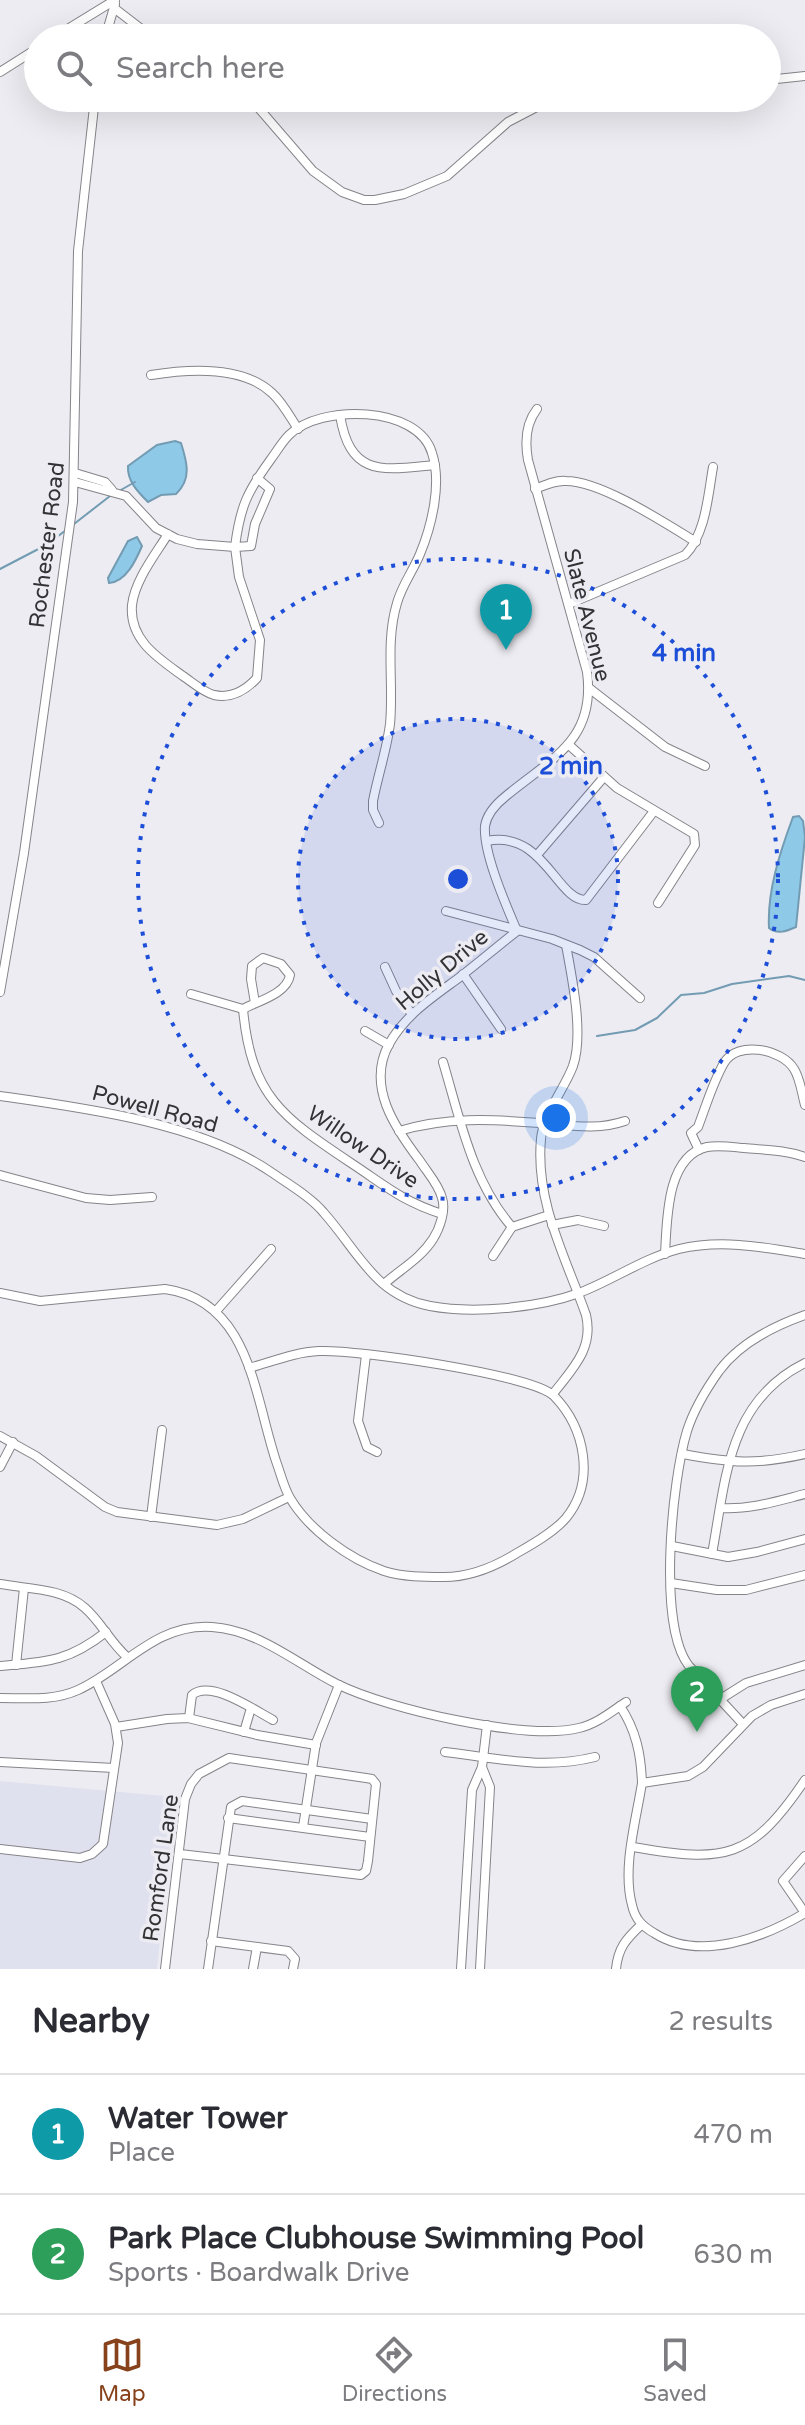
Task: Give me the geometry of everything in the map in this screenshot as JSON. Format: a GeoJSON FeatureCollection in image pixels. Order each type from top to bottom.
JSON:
{"type":"FeatureCollection","features":[{"type":"Feature","properties":{"kind":"street"},"geometry":{"type":"LineString","coordinates":[[78,24],[115,3]]}},
{"type":"Feature","properties":{"kind":"street"},"geometry":{"type":"LineString","coordinates":[[109,24],[115,3]]}},
{"type":"Feature","properties":{"kind":"street"},"geometry":{"type":"LineString","coordinates":[[115,3],[138,24]]}},
{"type":"Feature","properties":{"kind":"street"},"geometry":{"type":"LineString","coordinates":[[0,72],[24,57]]}},
{"type":"Feature","properties":{"kind":"street"},"geometry":{"type":"LineString","coordinates":[[781,79],[805,76]]}},
{"type":"Feature","properties":{"kind":"street","name":"Rochester Road"},"geometry":{"type":"LineString","coordinates":[[0,992],[24,853],[75,478],[78,251],[93,112]]}},
{"type":"Feature","properties":{"kind":"street"},"geometry":{"type":"LineString","coordinates":[[262,112],[313,171],[342,192],[364,200],[404,194],[447,176],[508,122],[527,112]]}},
{"type":"Feature","properties":{"kind":"street"},"geometry":{"type":"LineString","coordinates":[[151,375],[174,371],[207,372],[234,375],[256,382],[272,393],[298,429]]}},
{"type":"Feature","properties":{"kind":"street","name":"Slate Avenue"},"geometry":{"type":"LineString","coordinates":[[517,931],[497,881],[487,841],[486,820],[497,804],[569,745],[583,723],[589,688],[526,451],[531,417],[537,409]]}},
{"type":"Feature","properties":{"kind":"street"},"geometry":{"type":"LineString","coordinates":[[340,415],[343,437],[349,448],[369,467],[386,470],[435,465]]}},
{"type":"Feature","properties":{"kind":"street"},"geometry":{"type":"LineString","coordinates":[[168,534],[136,590],[132,607],[134,630],[146,649],[213,695],[230,695],[246,690],[257,678],[260,640],[239,577],[235,547],[243,505],[257,478],[289,434],[326,416],[389,417],[411,426],[427,441],[435,465],[436,486],[427,534],[402,588],[392,622],[389,652],[390,723],[373,801],[379,823]]}},
{"type":"Feature","properties":{"kind":"street"},"geometry":{"type":"LineString","coordinates":[[569,604],[685,555],[696,542],[713,467]]}},
{"type":"Feature","properties":{"kind":"street"},"geometry":{"type":"LineString","coordinates":[[75,478],[126,496],[156,528],[168,534],[197,544],[235,547],[251,546],[255,524],[270,489],[257,478]]}},
{"type":"Feature","properties":{"kind":"street"},"geometry":{"type":"LineString","coordinates":[[535,489],[558,481],[578,482],[639,507],[696,542]]}},
{"type":"Feature","properties":{"kind":"street"},"geometry":{"type":"LineString","coordinates":[[589,688],[665,747],[705,766]]}},
{"type":"Feature","properties":{"kind":"street"},"geometry":{"type":"LineString","coordinates":[[569,745],[604,777],[654,811],[691,830],[696,838],[695,845],[658,903]]}},
{"type":"Feature","properties":{"kind":"street"},"geometry":{"type":"LineString","coordinates":[[537,855],[604,777]]}},
{"type":"Feature","properties":{"kind":"street"},"geometry":{"type":"LineString","coordinates":[[487,841],[515,842],[537,855],[575,898],[586,900],[654,811]]}},
{"type":"Feature","properties":{"kind":"street"},"geometry":{"type":"LineString","coordinates":[[446,911],[566,945],[594,957],[640,998]]}},
{"type":"Feature","properties":{"kind":"street","name":"Holly Drive"},"geometry":{"type":"LineString","coordinates":[[442,1214],[443,1200],[439,1191],[399,1131],[382,1097],[382,1066],[389,1045],[411,1013],[517,931]]}},
{"type":"Feature","properties":{"kind":"street"},"geometry":{"type":"LineString","coordinates":[[553,1394],[586,1351],[589,1326],[544,1198],[539,1155],[541,1133],[566,1081],[576,1050],[574,1002],[566,945]]}},
{"type":"Feature","properties":{"kind":"street"},"geometry":{"type":"LineString","coordinates":[[191,994],[243,1009],[255,1003],[278,991],[289,981],[290,975],[281,964],[263,958],[252,966],[255,1003]]}},
{"type":"Feature","properties":{"kind":"street"},"geometry":{"type":"LineString","coordinates":[[385,967],[411,1013]]}},
{"type":"Feature","properties":{"kind":"street"},"geometry":{"type":"LineString","coordinates":[[463,974],[501,1029]]}},
{"type":"Feature","properties":{"kind":"street","name":"Willow Drive"},"geometry":{"type":"LineString","coordinates":[[243,1009],[249,1054],[257,1078],[269,1097],[297,1127],[389,1191],[442,1214]]}},
{"type":"Feature","properties":{"kind":"street"},"geometry":{"type":"LineString","coordinates":[[365,1031],[389,1045]]}},
{"type":"Feature","properties":{"kind":"street"},"geometry":{"type":"LineString","coordinates":[[699,1150],[691,1133],[698,1127],[725,1060],[739,1052],[757,1050],[781,1057],[794,1069],[805,1105]]}},
{"type":"Feature","properties":{"kind":"street"},"geometry":{"type":"LineString","coordinates":[[443,1062],[476,1169],[489,1197],[512,1227]]}},
{"type":"Feature","properties":{"kind":"street","name":"Powell Road"},"geometry":{"type":"LineString","coordinates":[[0,1096],[114,1115],[226,1147],[269,1171],[322,1210],[360,1261],[384,1284],[413,1301],[451,1309],[519,1306],[579,1293],[678,1250],[734,1244],[805,1254]]}},
{"type":"Feature","properties":{"kind":"street"},"geometry":{"type":"LineString","coordinates":[[399,1131],[460,1119],[545,1123],[585,1129],[625,1121]]}},
{"type":"Feature","properties":{"kind":"street"},"geometry":{"type":"LineString","coordinates":[[665,1254],[675,1178],[683,1161],[699,1150],[716,1146],[793,1152],[805,1157]]}},
{"type":"Feature","properties":{"kind":"street"},"geometry":{"type":"LineString","coordinates":[[0,1175],[86,1198],[152,1197]]}},
{"type":"Feature","properties":{"kind":"street"},"geometry":{"type":"LineString","coordinates":[[384,1284],[425,1249],[439,1228],[442,1214]]}},
{"type":"Feature","properties":{"kind":"street"},"geometry":{"type":"LineString","coordinates":[[493,1256],[512,1227],[549,1215]]}},
{"type":"Feature","properties":{"kind":"street"},"geometry":{"type":"LineString","coordinates":[[552,1225],[578,1220],[604,1226]]}},
{"type":"Feature","properties":{"kind":"street"},"geometry":{"type":"LineString","coordinates":[[667,1231],[678,1250]]}},
{"type":"Feature","properties":{"kind":"street"},"geometry":{"type":"LineString","coordinates":[[217,1310],[271,1249]]}},
{"type":"Feature","properties":{"kind":"street"},"geometry":{"type":"LineString","coordinates":[[0,1293],[40,1301],[165,1289],[180,1291],[217,1310],[237,1337],[249,1368],[268,1438],[289,1497],[314,1527],[344,1551],[383,1571],[420,1577],[451,1577],[496,1566],[566,1518],[580,1489],[584,1458],[575,1423],[553,1394],[535,1385],[487,1373],[317,1351],[249,1368]]}},
{"type":"Feature","properties":{"kind":"street"},"geometry":{"type":"LineString","coordinates":[[742,1723],[682,1657],[673,1622],[671,1583],[675,1496],[688,1430],[719,1371],[761,1335],[805,1315]]}},
{"type":"Feature","properties":{"kind":"street"},"geometry":{"type":"LineString","coordinates":[[366,1355],[357,1407],[358,1421],[367,1447],[377,1452]]}},
{"type":"Feature","properties":{"kind":"street"},"geometry":{"type":"LineString","coordinates":[[712,1554],[729,1463],[741,1423],[754,1404],[786,1372],[805,1363]]}},
{"type":"Feature","properties":{"kind":"street"},"geometry":{"type":"LineString","coordinates":[[151,1517],[162,1430]]}},
{"type":"Feature","properties":{"kind":"street"},"geometry":{"type":"LineString","coordinates":[[0,1436],[105,1507],[151,1517],[198,1524],[230,1524],[262,1512],[289,1497]]}},
{"type":"Feature","properties":{"kind":"street"},"geometry":{"type":"LineString","coordinates":[[0,1467],[13,1442]]}},
{"type":"Feature","properties":{"kind":"street"},"geometry":{"type":"LineString","coordinates":[[683,1454],[729,1463],[769,1462],[805,1454]]}},
{"type":"Feature","properties":{"kind":"street"},"geometry":{"type":"LineString","coordinates":[[720,1508],[762,1505],[805,1494]]}},
{"type":"Feature","properties":{"kind":"street"},"geometry":{"type":"LineString","coordinates":[[672,1546],[728,1557],[805,1539]]}},
{"type":"Feature","properties":{"kind":"street"},"geometry":{"type":"LineString","coordinates":[[671,1583],[717,1590],[746,1590],[805,1575]]}},
{"type":"Feature","properties":{"kind":"street"},"geometry":{"type":"LineString","coordinates":[[0,1584],[57,1593],[73,1599],[85,1607],[127,1657]]}},
{"type":"Feature","properties":{"kind":"street"},"geometry":{"type":"LineString","coordinates":[[16,1665],[24,1588]]}},
{"type":"Feature","properties":{"kind":"street"},"geometry":{"type":"LineString","coordinates":[[0,1698],[63,1696],[96,1681],[155,1640],[182,1630],[211,1626],[243,1633],[339,1685],[404,1708],[487,1725],[565,1731],[583,1728],[623,1704],[636,1734],[642,1783],[629,1890],[631,1905],[641,1925],[663,1939],[705,1946],[756,1937],[785,1925],[805,1913],[783,1881],[805,1856]]}},
{"type":"Feature","properties":{"kind":"street"},"geometry":{"type":"LineString","coordinates":[[0,1666],[63,1659],[90,1645],[106,1632]]}},
{"type":"Feature","properties":{"kind":"street"},"geometry":{"type":"LineString","coordinates":[[719,1700],[746,1683],[805,1665]]}},
{"type":"Feature","properties":{"kind":"street"},"geometry":{"type":"LineString","coordinates":[[0,1849],[80,1858],[99,1850],[106,1837],[118,1743],[116,1727],[96,1681]]}},
{"type":"Feature","properties":{"kind":"street"},"geometry":{"type":"LineString","coordinates":[[303,1827],[316,1745],[339,1685]]}},
{"type":"Feature","properties":{"kind":"street"},"geometry":{"type":"LineString","coordinates":[[189,1718],[192,1695],[200,1690],[232,1697],[273,1720]]}},
{"type":"Feature","properties":{"kind":"street"},"geometry":{"type":"LineString","coordinates":[[642,1783],[688,1776],[703,1767],[742,1723],[771,1705],[805,1694]]}},
{"type":"Feature","properties":{"kind":"street"},"geometry":{"type":"LineString","coordinates":[[244,1732],[251,1708]]}},
{"type":"Feature","properties":{"kind":"street"},"geometry":{"type":"LineString","coordinates":[[116,1727],[189,1718],[316,1745]]}},
{"type":"Feature","properties":{"kind":"street"},"geometry":{"type":"LineString","coordinates":[[461,1969],[472,1790],[483,1762],[487,1725]]}},
{"type":"Feature","properties":{"kind":"street"},"geometry":{"type":"LineString","coordinates":[[445,1752],[483,1762],[541,1765],[595,1757]]}},
{"type":"Feature","properties":{"kind":"street","name":"Romford Lane"},"geometry":{"type":"LineString","coordinates":[[165,1969],[185,1799],[191,1784],[209,1768],[229,1758],[372,1779],[376,1784],[366,1871],[361,1875],[223,1859]]}},
{"type":"Feature","properties":{"kind":"street"},"geometry":{"type":"LineString","coordinates":[[0,1762],[114,1768]]}},
{"type":"Feature","properties":{"kind":"street"},"geometry":{"type":"LineString","coordinates":[[480,1969],[489,1799],[489,1778],[483,1762]]}},
{"type":"Feature","properties":{"kind":"street"},"geometry":{"type":"LineString","coordinates":[[633,1847],[695,1856],[731,1852],[768,1829],[805,1780]]}},
{"type":"Feature","properties":{"kind":"street"},"geometry":{"type":"LineString","coordinates":[[472,1799],[489,1799]]}},
{"type":"Feature","properties":{"kind":"street"},"geometry":{"type":"LineString","coordinates":[[208,1969],[231,1807],[242,1801],[372,1819]]}},
{"type":"Feature","properties":{"kind":"street"},"geometry":{"type":"LineString","coordinates":[[228,1818],[370,1837]]}},
{"type":"Feature","properties":{"kind":"street"},"geometry":{"type":"LineString","coordinates":[[180,1854],[223,1859]]}},
{"type":"Feature","properties":{"kind":"street"},"geometry":{"type":"LineString","coordinates":[[467,1885],[485,1886]]}},
{"type":"Feature","properties":{"kind":"street"},"geometry":{"type":"LineString","coordinates":[[616,1969],[617,1955],[624,1941],[641,1925]]}},
{"type":"Feature","properties":{"kind":"street"},"geometry":{"type":"LineString","coordinates":[[211,1941],[292,1952],[295,1959],[293,1969]]}},
{"type":"Feature","properties":{"kind":"street"},"geometry":{"type":"LineString","coordinates":[[253,1969],[257,1947]]}},
{"type":"Feature","properties":{"kind":"shaded area"},"geometry":{"type":"Polygon","coordinates":[[[0,1781],[175,1797],[157,1969],[0,1969],[0,1781]]]}},
{"type":"Feature","properties":{"kind":"water"},"geometry":{"type":"Polygon","coordinates":[[[175,441],[181,443],[185,457],[187,470],[184,482],[176,494],[161,495],[148,502],[131,481],[128,466],[157,445],[175,441]]]}},
{"type":"Feature","properties":{"kind":"water"},"geometry":{"type":"Polygon","coordinates":[[[137,537],[142,546],[133,564],[120,579],[109,583],[108,578],[128,541],[137,537]]]}},
{"type":"Feature","properties":{"kind":"water"},"geometry":{"type":"Polygon","coordinates":[[[799,816],[803,821],[805,837],[796,927],[775,931],[769,928],[772,886],[793,817],[799,816]]]}},
{"type":"Feature","properties":{"kind":"waterway"},"geometry":{"type":"LineString","coordinates":[[119,491],[135,482]]}},
{"type":"Feature","properties":{"kind":"waterway"},"geometry":{"type":"LineString","coordinates":[[74,524],[110,496]]}},
{"type":"Feature","properties":{"kind":"waterway"},"geometry":{"type":"LineString","coordinates":[[0,569],[48,544],[66,530]]}},
{"type":"Feature","properties":{"kind":"waterway"},"geometry":{"type":"LineString","coordinates":[[597,1036],[635,1030],[657,1018],[681,995],[789,976],[805,980]]}},
{"type":"Feature","properties":{"kind":"place","name":"Water Tower"},"geometry":{"type":"Point","coordinates":[506,650]}},
{"type":"Feature","properties":{"kind":"place","name":"Park Place Clubhouse Swimming Pool"},"geometry":{"type":"Point","coordinates":[697,1732]}}]}
